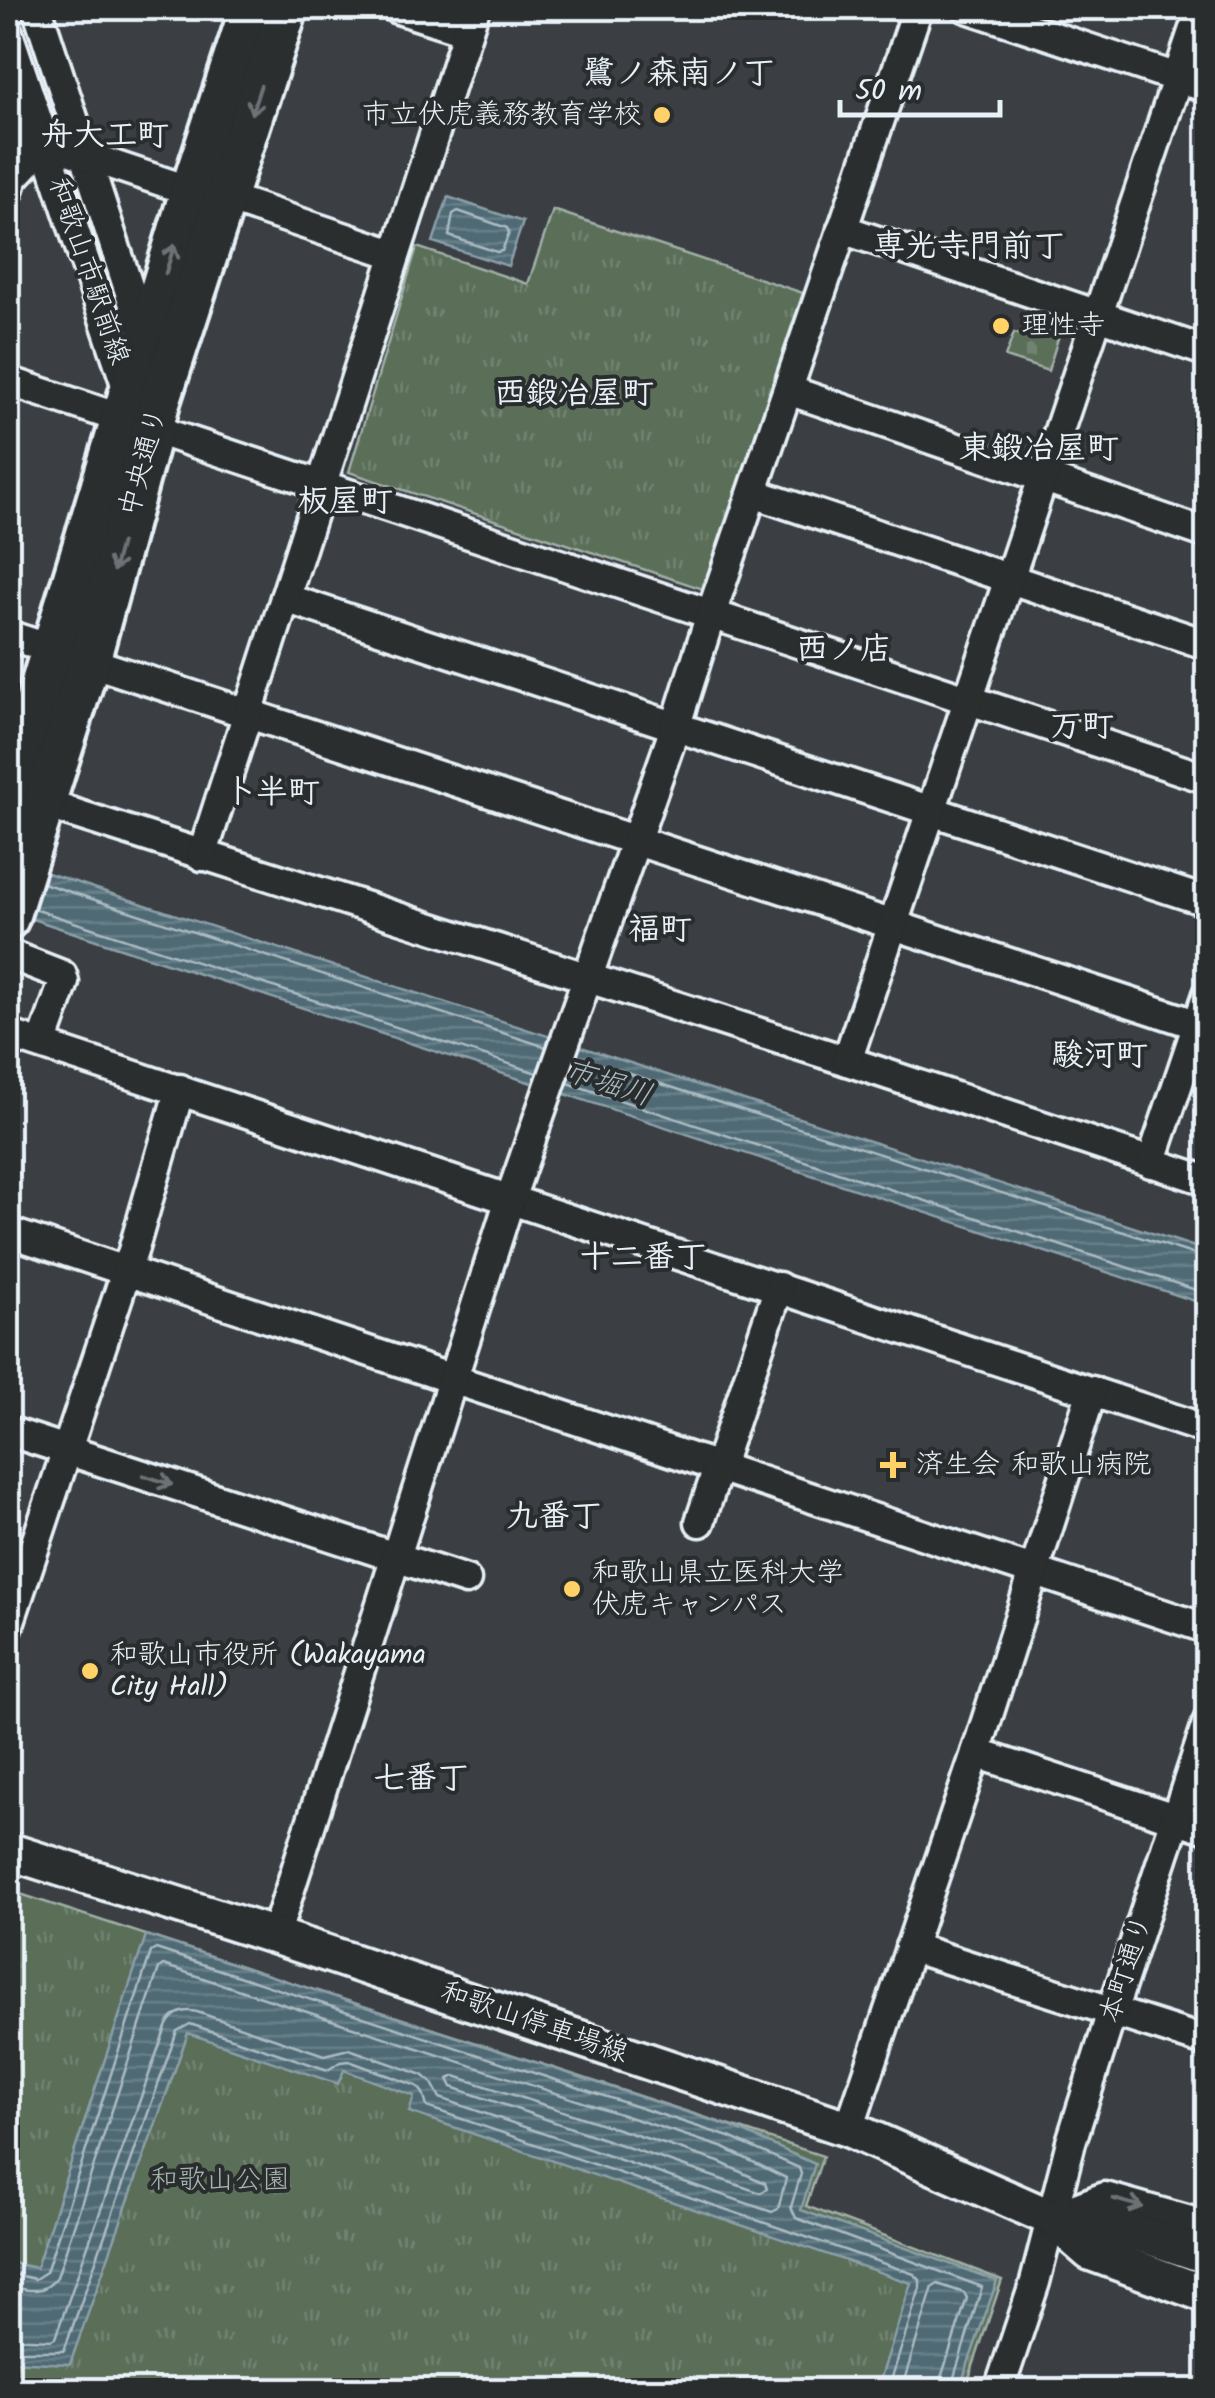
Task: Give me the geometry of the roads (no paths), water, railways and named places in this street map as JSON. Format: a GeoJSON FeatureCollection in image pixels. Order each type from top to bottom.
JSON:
{"type":"FeatureCollection","features":[{"type":"Feature","properties":{"kind":"highway","name":"中央通り"},"geometry":{"type":"LineString","coordinates":[[8,918],[21,804],[71,656],[207,194],[251,8]]}},
{"type":"Feature","properties":{"kind":"highway","name":"中央通り"},"geometry":{"type":"LineString","coordinates":[[141,411],[146,340],[287,8]]}},
{"type":"Feature","properties":{"kind":"main road","name":"和歌山停車場線"},"geometry":{"type":"LineString","coordinates":[[8,1852],[276,1936],[848,2129],[1051,2218],[1090,2252],[1208,2295]]}},
{"type":"Feature","properties":{"kind":"main road","name":"和歌山停車場線"},"geometry":{"type":"LineString","coordinates":[[1051,2218],[1099,2220],[1208,2256]]}},
{"type":"Feature","properties":{"kind":"street","name":"和歌山市駅前線"},"geometry":{"type":"LineString","coordinates":[[36,8],[146,340]]}},
{"type":"Feature","properties":{"kind":"street"},"geometry":{"type":"LineString","coordinates":[[202,856],[471,19],[396,8]]}},
{"type":"Feature","properties":{"kind":"street"},"geometry":{"type":"LineString","coordinates":[[276,1936],[450,1377],[918,8]]}},
{"type":"Feature","properties":{"kind":"street"},"geometry":{"type":"LineString","coordinates":[[967,8],[1208,88]]}},
{"type":"Feature","properties":{"kind":"street"},"geometry":{"type":"LineString","coordinates":[[847,1060],[1201,8]]}},
{"type":"Feature","properties":{"kind":"street","name":"和歌山市駅前線"},"geometry":{"type":"LineString","coordinates":[[8,33],[141,411]]}},
{"type":"Feature","properties":{"kind":"street"},"geometry":{"type":"LineString","coordinates":[[8,126],[394,254]]}},
{"type":"Feature","properties":{"kind":"street"},"geometry":{"type":"LineString","coordinates":[[8,193],[12,178],[29,161],[42,137]]}},
{"type":"Feature","properties":{"kind":"street"},"geometry":{"type":"LineString","coordinates":[[842,228],[1208,352]]}},
{"type":"Feature","properties":{"kind":"street"},"geometry":{"type":"LineString","coordinates":[[8,382],[141,411],[322,485],[1208,780]]}},
{"type":"Feature","properties":{"kind":"street"},"geometry":{"type":"LineString","coordinates":[[788,390],[1208,534]]}},
{"type":"Feature","properties":{"kind":"street"},"geometry":{"type":"LineString","coordinates":[[752,493],[1208,645]]}},
{"type":"Feature","properties":{"kind":"street"},"geometry":{"type":"LineString","coordinates":[[285,598],[1208,902]]}},
{"type":"Feature","properties":{"kind":"street"},"geometry":{"type":"LineString","coordinates":[[8,635],[1202,1026]]}},
{"type":"Feature","properties":{"kind":"street"},"geometry":{"type":"LineString","coordinates":[[21,804],[202,856],[847,1060],[1208,1181]]}},
{"type":"Feature","properties":{"kind":"street"},"geometry":{"type":"LineString","coordinates":[[8,954],[62,974],[64,982],[42,1044]]}},
{"type":"Feature","properties":{"kind":"street"},"geometry":{"type":"LineString","coordinates":[[1152,1163],[1202,1026],[1208,994]]}},
{"type":"Feature","properties":{"kind":"street"},"geometry":{"type":"LineString","coordinates":[[8,1034],[1208,1430]]}},
{"type":"Feature","properties":{"kind":"street"},"geometry":{"type":"LineString","coordinates":[[9,1619],[126,1271],[180,1089]]}},
{"type":"Feature","properties":{"kind":"street"},"geometry":{"type":"LineString","coordinates":[[8,1232],[1208,1629]]}},
{"type":"Feature","properties":{"kind":"street"},"geometry":{"type":"LineString","coordinates":[[700,1522],[778,1287]]}},
{"type":"Feature","properties":{"kind":"street"},"geometry":{"type":"LineString","coordinates":[[848,2129],[976,1752],[1092,1391]]}},
{"type":"Feature","properties":{"kind":"street"},"geometry":{"type":"LineString","coordinates":[[8,1430],[466,1580]]}},
{"type":"Feature","properties":{"kind":"street","name":"本町通り"},"geometry":{"type":"LineString","coordinates":[[999,2390],[1035,2282],[1112,2012],[1208,1721]]}},
{"type":"Feature","properties":{"kind":"street"},"geometry":{"type":"LineString","coordinates":[[976,1752],[1208,1828]]}},
{"type":"Feature","properties":{"kind":"street"},"geometry":{"type":"LineString","coordinates":[[910,1947],[1208,2042]]}},
{"type":"Feature","properties":{"kind":"street"},"geometry":{"type":"LineString","coordinates":[[1051,2218],[1105,2197],[1208,2226]]}},
{"type":"Feature","properties":{"kind":"street"},"geometry":{"type":"LineString","coordinates":[[1138,2272],[1208,2311]]}},
{"type":"Feature","properties":{"kind":"water"},"geometry":{"type":"Polygon","coordinates":[[[448,197],[523,222],[508,266],[433,242],[448,197]]]}},
{"type":"Feature","properties":{"kind":"water","name":"市堀川"},"geometry":{"type":"Polygon","coordinates":[[[8,860],[1207,1251],[1207,1305],[8,911],[8,860]]]}},
{"type":"Feature","properties":{"kind":"water"},"geometry":{"type":"Polygon","coordinates":[[[146,1935],[732,2127],[815,2164],[801,2210],[997,2281],[959,2390],[877,2390],[911,2283],[409,2112],[414,2096],[344,2070],[338,2084],[188,2033],[70,2364],[8,2361],[8,2262],[36,2268],[146,1935]]]}},
{"type":"Feature","properties":{"kind":"place","name":"市立伏虎義務教育学校"},"geometry":{"type":"Point","coordinates":[662,115]}},
{"type":"Feature","properties":{"kind":"place","name":"理性寺"},"geometry":{"type":"Point","coordinates":[1001,326]}},
{"type":"Feature","properties":{"kind":"place","name":"済生会 和歌山病院"},"geometry":{"type":"Point","coordinates":[893,1465]}},
{"type":"Feature","properties":{"kind":"place","name":"和歌山県立医科大学 伏虎キャンパス"},"geometry":{"type":"Point","coordinates":[572,1589]}},
{"type":"Feature","properties":{"kind":"place","name":"和歌山市役所 (Wakayama City Hall)"},"geometry":{"type":"Point","coordinates":[90,1671]}},
{"type":"Feature","properties":{"kind":"district","name":"鷺ノ森南ノ丁"},"geometry":{"type":"Point","coordinates":[679,74]}},
{"type":"Feature","properties":{"kind":"district","name":"舟大工町"},"geometry":{"type":"Point","coordinates":[105,136]}},
{"type":"Feature","properties":{"kind":"district","name":"専光寺門前丁"},"geometry":{"type":"Point","coordinates":[969,247]}},
{"type":"Feature","properties":{"kind":"district","name":"西鍛冶屋町"},"geometry":{"type":"Point","coordinates":[574,394]}},
{"type":"Feature","properties":{"kind":"district","name":"東鍛冶屋町"},"geometry":{"type":"Point","coordinates":[1039,449]}},
{"type":"Feature","properties":{"kind":"district","name":"板屋町"},"geometry":{"type":"Point","coordinates":[345,502]}},
{"type":"Feature","properties":{"kind":"district","name":"西ノ店"},"geometry":{"type":"Point","coordinates":[844,650]}},
{"type":"Feature","properties":{"kind":"district","name":"万町"},"geometry":{"type":"Point","coordinates":[1082,727]}},
{"type":"Feature","properties":{"kind":"district","name":"卜半町"},"geometry":{"type":"Point","coordinates":[272,793]}},
{"type":"Feature","properties":{"kind":"district","name":"福町"},"geometry":{"type":"Point","coordinates":[660,930]}},
{"type":"Feature","properties":{"kind":"district","name":"駿河町"},"geometry":{"type":"Point","coordinates":[1100,1056]}},
{"type":"Feature","properties":{"kind":"district","name":"十二番丁"},"geometry":{"type":"Point","coordinates":[643,1258]}},
{"type":"Feature","properties":{"kind":"district","name":"九番丁"},"geometry":{"type":"Point","coordinates":[554,1517]}},
{"type":"Feature","properties":{"kind":"district","name":"七番丁"},"geometry":{"type":"Point","coordinates":[421,1779]}},
{"type":"Feature","properties":{"kind":"park label","name":"和歌山公園"},"geometry":{"type":"Point","coordinates":[220,2180]}}]}
